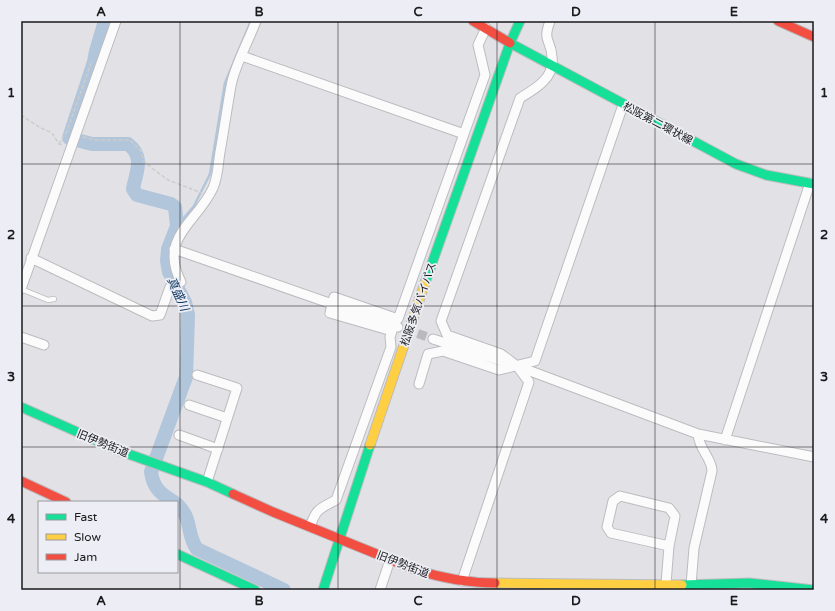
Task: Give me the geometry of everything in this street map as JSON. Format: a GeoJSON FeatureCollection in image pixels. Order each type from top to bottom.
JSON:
{"type":"FeatureCollection","features":[{"type":"Feature","properties":{"kind":"main road","name":"松阪第二環状線"},"geometry":{"type":"LineString","coordinates":[[474,21],[510,43],[623,105],[736,164],[766,175],[812,183]]}},
{"type":"Feature","properties":{"kind":"main road","name":"松阪多気バイパス"},"geometry":{"type":"LineString","coordinates":[[323,590],[341,540],[383,403],[510,43],[520,21]]}},
{"type":"Feature","properties":{"kind":"main road"},"geometry":{"type":"LineString","coordinates":[[778,21],[814,37]]}},
{"type":"Feature","properties":{"kind":"main road","name":"旧伊勢街道"},"geometry":{"type":"LineString","coordinates":[[21,407],[91,439],[207,482],[390,560],[439,577],[462,581],[474,586],[666,584],[696,586],[749,583],[814,590]]}},
{"type":"Feature","properties":{"kind":"main road"},"geometry":{"type":"LineString","coordinates":[[21,481],[64,501]]}},
{"type":"Feature","properties":{"kind":"main road"},"geometry":{"type":"LineString","coordinates":[[178,554],[255,590]]}},
{"type":"Feature","properties":{"kind":"street"},"geometry":{"type":"LineString","coordinates":[[21,289],[116,21]]}},
{"type":"Feature","properties":{"kind":"street"},"geometry":{"type":"LineString","coordinates":[[31,258],[152,316],[160,315],[170,287],[180,282],[175,271],[174,249],[179,235],[213,187],[217,172],[231,84],[256,21]]}},
{"type":"Feature","properties":{"kind":"street"},"geometry":{"type":"LineString","coordinates":[[462,581],[464,570],[529,382],[517,366],[501,354],[447,335],[441,321],[520,98],[542,85],[552,65],[552,56],[545,35],[550,21]]}},
{"type":"Feature","properties":{"kind":"street"},"geometry":{"type":"LineString","coordinates":[[310,527],[315,512],[336,500],[391,348],[390,336],[392,331],[330,313],[331,304],[334,297],[398,318],[485,75],[478,45],[486,28]]}},
{"type":"Feature","properties":{"kind":"street"},"geometry":{"type":"LineString","coordinates":[[242,56],[464,134]]}},
{"type":"Feature","properties":{"kind":"street"},"geometry":{"type":"LineString","coordinates":[[419,384],[428,354],[443,351],[499,370],[535,361],[623,105]]}},
{"type":"Feature","properties":{"kind":"street"},"geometry":{"type":"LineString","coordinates":[[725,440],[812,183]]}},
{"type":"Feature","properties":{"kind":"street"},"geometry":{"type":"LineString","coordinates":[[174,249],[398,327]]}},
{"type":"Feature","properties":{"kind":"street"},"geometry":{"type":"LineString","coordinates":[[21,337],[44,345]]}},
{"type":"Feature","properties":{"kind":"street"},"geometry":{"type":"LineString","coordinates":[[433,339],[517,366],[698,434],[814,457]]}},
{"type":"Feature","properties":{"kind":"street"},"geometry":{"type":"LineString","coordinates":[[197,374],[237,388],[207,482]]}},
{"type":"Feature","properties":{"kind":"street"},"geometry":{"type":"LineString","coordinates":[[189,405],[227,418]]}},
{"type":"Feature","properties":{"kind":"street"},"geometry":{"type":"LineString","coordinates":[[696,586],[694,548],[712,471],[710,463],[700,446],[698,434]]}},
{"type":"Feature","properties":{"kind":"street"},"geometry":{"type":"LineString","coordinates":[[179,436],[218,449]]}},
{"type":"Feature","properties":{"kind":"street"},"geometry":{"type":"LineString","coordinates":[[666,584],[669,546],[675,516],[670,508],[620,496],[613,501],[607,527],[611,533],[669,546]]}},
{"type":"Feature","properties":{"kind":"street"},"geometry":{"type":"LineString","coordinates":[[380,590],[390,560]]}},
{"type":"Feature","properties":{"kind":"lane"},"geometry":{"type":"LineString","coordinates":[[21,289],[48,300],[54,299]]}},
{"type":"Feature","properties":{"kind":"path"},"geometry":{"type":"LineString","coordinates":[[59,144],[67,131],[92,60]]}},
{"type":"Feature","properties":{"kind":"path"},"geometry":{"type":"LineString","coordinates":[[21,115],[39,127],[52,133],[59,144],[71,147]]}},
{"type":"Feature","properties":{"kind":"path"},"geometry":{"type":"LineString","coordinates":[[75,135],[95,140],[130,140],[141,151],[144,161],[153,169],[168,180],[197,190]]}},
{"type":"Feature","properties":{"kind":"waterway","name":"真盛川"},"geometry":{"type":"LineString","coordinates":[[105,21],[94,62],[69,138],[92,144],[128,144],[133,149],[138,159],[133,189],[137,195],[171,204],[175,207],[177,226],[168,249],[167,261],[169,272],[185,302],[188,315],[186,377],[151,472],[152,478],[158,490],[172,501]]}},
{"type":"Feature","properties":{"kind":"waterway"},"geometry":{"type":"LineString","coordinates":[[177,226],[194,206],[210,174],[225,83],[251,21]]}},
{"type":"Feature","properties":{"kind":"waterway","name":"真盛川"},"geometry":{"type":"LineString","coordinates":[[178,505],[185,515],[191,538],[197,549],[284,590]]}},
{"type":"Feature","properties":{"kind":"tunnel"},"geometry":{"type":"LineString","coordinates":[[405,329],[433,339]]}},
{"type":"Feature","properties":{"kind":"traffic: fast"},"geometry":{"type":"LineString","coordinates":[[425,283],[510,43],[520,21]]}},
{"type":"Feature","properties":{"kind":"traffic: fast"},"geometry":{"type":"LineString","coordinates":[[510,43],[736,164],[766,175],[814,184]]}},
{"type":"Feature","properties":{"kind":"traffic: fast"},"geometry":{"type":"LineString","coordinates":[[21,407],[120,451],[207,482],[233,494]]}},
{"type":"Feature","properties":{"kind":"traffic: fast"},"geometry":{"type":"LineString","coordinates":[[323,590],[370,445]]}},
{"type":"Feature","properties":{"kind":"traffic: fast"},"geometry":{"type":"LineString","coordinates":[[178,554],[255,590]]}},
{"type":"Feature","properties":{"kind":"traffic: fast"},"geometry":{"type":"LineString","coordinates":[[682,585],[749,583],[814,590]]}},
{"type":"Feature","properties":{"kind":"traffic: slow"},"geometry":{"type":"LineString","coordinates":[[370,445],[425,283]]}},
{"type":"Feature","properties":{"kind":"traffic: slow"},"geometry":{"type":"LineString","coordinates":[[495,583],[682,585]]}},
{"type":"Feature","properties":{"kind":"traffic: jam"},"geometry":{"type":"LineString","coordinates":[[473,21],[510,43]]}},
{"type":"Feature","properties":{"kind":"traffic: jam"},"geometry":{"type":"LineString","coordinates":[[778,21],[814,37]]}},
{"type":"Feature","properties":{"kind":"traffic: jam"},"geometry":{"type":"LineString","coordinates":[[21,481],[64,501]]}},
{"type":"Feature","properties":{"kind":"traffic: jam"},"geometry":{"type":"LineString","coordinates":[[233,494],[273,512],[416,570],[455,580],[495,583]]}}]}
